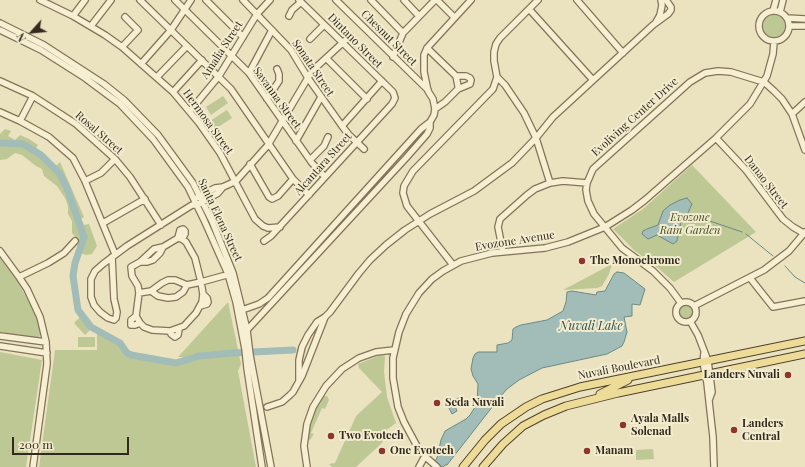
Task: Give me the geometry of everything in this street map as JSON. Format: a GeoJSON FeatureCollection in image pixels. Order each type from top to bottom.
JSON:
{"type":"FeatureCollection","features":[{"type":"Feature","properties":{"kind":"main road","name":"Nuvali Boulevard"},"geometry":{"type":"LineString","coordinates":[[463,467],[501,424],[526,407],[542,399],[568,390],[805,341]]}},
{"type":"Feature","properties":{"kind":"main road"},"geometry":{"type":"LineString","coordinates":[[483,467],[503,444],[523,426],[552,411],[588,400],[805,354]]}},
{"type":"Feature","properties":{"kind":"main road"},"geometry":{"type":"LineString","coordinates":[[588,400],[635,376]]}},
{"type":"Feature","properties":{"kind":"street","name":"Hermosa Street"},"geometry":{"type":"LineString","coordinates":[[40,0],[91,26],[122,47],[173,92],[190,111],[220,153],[258,223],[268,228],[280,227]]}},
{"type":"Feature","properties":{"kind":"street"},"geometry":{"type":"LineString","coordinates":[[52,6],[56,0]]}},
{"type":"Feature","properties":{"kind":"street"},"geometry":{"type":"LineString","coordinates":[[73,16],[85,0]]}},
{"type":"Feature","properties":{"kind":"street"},"geometry":{"type":"LineString","coordinates":[[91,26],[111,0]]}},
{"type":"Feature","properties":{"kind":"street"},"geometry":{"type":"LineString","coordinates":[[140,0],[219,76],[238,98],[268,145],[293,179],[309,194]]}},
{"type":"Feature","properties":{"kind":"street","name":"Savanna Street"},"geometry":{"type":"LineString","coordinates":[[175,0],[249,73],[296,141],[325,177]]}},
{"type":"Feature","properties":{"kind":"street"},"geometry":{"type":"LineString","coordinates":[[141,64],[171,30],[191,0]]}},
{"type":"Feature","properties":{"kind":"street"},"geometry":{"type":"LineString","coordinates":[[206,0],[243,37]]}},
{"type":"Feature","properties":{"kind":"street","name":"Sonata Street"},"geometry":{"type":"LineString","coordinates":[[243,0],[292,50],[308,78],[342,126],[364,149]]}},
{"type":"Feature","properties":{"kind":"street","name":"Amalia Street"},"geometry":{"type":"LineString","coordinates":[[190,111],[219,76],[257,14],[270,0]]}},
{"type":"Feature","properties":{"kind":"street","name":"Chesnut Street"},"geometry":{"type":"LineString","coordinates":[[336,0],[428,90]]}},
{"type":"Feature","properties":{"kind":"street"},"geometry":{"type":"LineString","coordinates":[[371,0],[403,33]]}},
{"type":"Feature","properties":{"kind":"street"},"geometry":{"type":"LineString","coordinates":[[404,0],[419,16]]}},
{"type":"Feature","properties":{"kind":"street"},"geometry":{"type":"LineString","coordinates":[[393,57],[403,33],[436,0],[454,17]]}},
{"type":"Feature","properties":{"kind":"street"},"geometry":{"type":"LineString","coordinates":[[242,310],[259,304],[268,298],[421,129],[430,122],[434,115],[435,109],[433,99],[428,90],[424,66],[424,55],[427,48],[471,0]]}},
{"type":"Feature","properties":{"kind":"street"},"geometry":{"type":"LineString","coordinates":[[453,265],[407,206],[403,193],[407,180],[413,171],[488,95],[495,85],[497,77],[494,61],[496,44],[500,38],[538,0]]}},
{"type":"Feature","properties":{"kind":"street"},"geometry":{"type":"LineString","coordinates":[[577,0],[623,53]]}},
{"type":"Feature","properties":{"kind":"street"},"geometry":{"type":"LineString","coordinates":[[653,25],[660,15],[662,5],[661,0]]}},
{"type":"Feature","properties":{"kind":"street"},"geometry":{"type":"LineString","coordinates":[[267,407],[282,402],[290,396],[299,381],[325,317],[370,260],[395,238],[418,221],[474,191],[512,163],[536,138],[547,123],[671,10],[671,7],[666,0]]}},
{"type":"Feature","properties":{"kind":"street"},"geometry":{"type":"LineString","coordinates":[[773,11],[776,0]]}},
{"type":"Feature","properties":{"kind":"street"},"geometry":{"type":"LineString","coordinates":[[780,12],[783,0]]}},
{"type":"Feature","properties":{"kind":"street"},"geometry":{"type":"LineString","coordinates":[[289,16],[300,1]]}},
{"type":"Feature","properties":{"kind":"street","name":"Dintano Street"},"geometry":{"type":"LineString","coordinates":[[300,1],[393,92],[395,98]]}},
{"type":"Feature","properties":{"kind":"street"},"geometry":{"type":"LineString","coordinates":[[529,9],[593,80]]}},
{"type":"Feature","properties":{"kind":"street"},"geometry":{"type":"LineString","coordinates":[[773,11],[780,12],[787,18],[790,26],[786,36],[774,42],[766,40],[761,34],[759,26],[763,16],[766,13],[773,11]]}},
{"type":"Feature","properties":{"kind":"street"},"geometry":{"type":"LineString","coordinates":[[122,47],[138,30],[124,17]]}},
{"type":"Feature","properties":{"kind":"street"},"geometry":{"type":"LineString","coordinates":[[787,18],[805,19]]}},
{"type":"Feature","properties":{"kind":"street","name":"Santa Elena Street"},"geometry":{"type":"LineString","coordinates":[[0,23],[44,45],[104,84],[124,100],[158,135],[187,175],[230,274],[242,310],[247,330],[247,368],[262,467]]}},
{"type":"Feature","properties":{"kind":"street"},"geometry":{"type":"LineString","coordinates":[[310,39],[324,25]]}},
{"type":"Feature","properties":{"kind":"street"},"geometry":{"type":"LineString","coordinates":[[790,26],[805,26]]}},
{"type":"Feature","properties":{"kind":"street","name":"Santa Elena Street"},"geometry":{"type":"LineString","coordinates":[[0,30],[41,50],[86,78],[120,104],[153,139],[184,180],[197,201]]}},
{"type":"Feature","properties":{"kind":"street"},"geometry":{"type":"LineString","coordinates":[[249,73],[272,30]]}},
{"type":"Feature","properties":{"kind":"street"},"geometry":{"type":"LineString","coordinates":[[0,113],[20,121],[49,137],[73,158],[85,181],[114,255],[114,299],[117,312],[114,320],[111,320],[100,312],[94,305],[90,288],[91,279],[95,271],[114,255],[161,226],[197,201],[218,193],[223,187],[236,181],[268,145],[312,71],[350,36]]}},
{"type":"Feature","properties":{"kind":"street","name":"Evozone Avenue"},"geometry":{"type":"LineString","coordinates":[[437,467],[429,461],[414,441],[398,407],[393,378],[394,350],[401,325],[419,292],[432,280],[453,265],[473,257],[503,252],[545,248],[576,239],[605,226],[627,213],[645,200],[716,138],[750,104],[764,82],[771,64],[774,42]]}},
{"type":"Feature","properties":{"kind":"street"},"geometry":{"type":"LineString","coordinates":[[157,77],[187,46]]}},
{"type":"Feature","properties":{"kind":"street"},"geometry":{"type":"LineString","coordinates":[[427,48],[456,76],[458,89]]}},
{"type":"Feature","properties":{"kind":"street"},"geometry":{"type":"LineString","coordinates":[[326,58],[367,99]]}},
{"type":"Feature","properties":{"kind":"street"},"geometry":{"type":"LineString","coordinates":[[173,92],[202,60]]}},
{"type":"Feature","properties":{"kind":"street"},"geometry":{"type":"LineString","coordinates":[[267,99],[279,81],[277,69]]}},
{"type":"Feature","properties":{"kind":"street","name":"Evoliving Center Drive"},"geometry":{"type":"LineString","coordinates":[[681,303],[660,278],[622,248],[594,214],[589,205],[586,190],[590,173],[596,164],[690,82],[699,76],[712,72],[724,71],[741,74],[764,82]]}},
{"type":"Feature","properties":{"kind":"street"},"geometry":{"type":"LineString","coordinates":[[435,109],[445,102],[458,89],[470,84],[470,78],[466,76],[456,76]]}},
{"type":"Feature","properties":{"kind":"street"},"geometry":{"type":"LineString","coordinates":[[497,77],[505,84],[524,113],[536,138],[550,183]]}},
{"type":"Feature","properties":{"kind":"street","name":"Rosal Street"},"geometry":{"type":"LineString","coordinates":[[0,81],[33,96],[76,124],[115,159],[145,198],[161,226]]}},
{"type":"Feature","properties":{"kind":"street"},"geometry":{"type":"LineString","coordinates":[[342,126],[382,81]]}},
{"type":"Feature","properties":{"kind":"street"},"geometry":{"type":"LineString","coordinates":[[764,82],[782,99],[792,114],[805,150]]}},
{"type":"Feature","properties":{"kind":"street"},"geometry":{"type":"LineString","coordinates":[[20,121],[33,96]]}},
{"type":"Feature","properties":{"kind":"street"},"geometry":{"type":"LineString","coordinates":[[296,141],[321,97]]}},
{"type":"Feature","properties":{"kind":"street","name":"Alcantara Street"},"geometry":{"type":"LineString","coordinates":[[264,241],[280,227],[392,104],[395,98]]}},
{"type":"Feature","properties":{"kind":"street"},"geometry":{"type":"LineString","coordinates":[[792,114],[805,102]]}},
{"type":"Feature","properties":{"kind":"street"},"geometry":{"type":"LineString","coordinates":[[247,330],[427,134],[430,128],[430,122]]}},
{"type":"Feature","properties":{"kind":"street"},"geometry":{"type":"LineString","coordinates":[[310,160],[324,146],[328,137]]}},
{"type":"Feature","properties":{"kind":"street","name":"Danao Street"},"geometry":{"type":"LineString","coordinates":[[716,138],[746,170],[783,219],[805,233]]}},
{"type":"Feature","properties":{"kind":"street"},"geometry":{"type":"LineString","coordinates":[[85,181],[101,173],[115,159]]}},
{"type":"Feature","properties":{"kind":"street"},"geometry":{"type":"LineString","coordinates":[[250,164],[269,197],[272,199],[278,196],[293,179]]}},
{"type":"Feature","properties":{"kind":"street"},"geometry":{"type":"LineString","coordinates":[[503,252],[498,227],[500,219],[527,195],[535,189],[550,183],[563,181],[587,183]]}},
{"type":"Feature","properties":{"kind":"street"},"geometry":{"type":"LineString","coordinates":[[102,223],[145,198]]}},
{"type":"Feature","properties":{"kind":"street"},"geometry":{"type":"LineString","coordinates":[[350,207],[356,212]]}},
{"type":"Feature","properties":{"kind":"street"},"geometry":{"type":"LineString","coordinates":[[694,306],[750,278],[780,259],[805,233]]}},
{"type":"Feature","properties":{"kind":"street"},"geometry":{"type":"LineString","coordinates":[[180,239],[186,242],[195,258],[203,294],[200,306],[191,319],[179,328],[178,336],[176,337],[173,336],[170,331],[152,330],[144,327],[136,316],[139,293],[138,286],[132,276],[131,267],[140,262],[154,249],[163,247],[180,239]]}},
{"type":"Feature","properties":{"kind":"street"},"geometry":{"type":"LineString","coordinates":[[19,277],[48,263],[64,253],[75,241]]}},
{"type":"Feature","properties":{"kind":"street"},"geometry":{"type":"LineString","coordinates":[[140,262],[154,260],[160,254],[163,247]]}},
{"type":"Feature","properties":{"kind":"street"},"geometry":{"type":"LineString","coordinates":[[0,251],[27,289],[40,317],[46,342],[47,364],[33,467]]}},
{"type":"Feature","properties":{"kind":"street"},"geometry":{"type":"LineString","coordinates":[[139,293],[151,291],[168,280],[175,280],[187,285],[230,274]]}},
{"type":"Feature","properties":{"kind":"street","name":"Santa Elena Street"},"geometry":{"type":"LineString","coordinates":[[230,274],[248,351],[271,467]]}},
{"type":"Feature","properties":{"kind":"street"},"geometry":{"type":"LineString","coordinates":[[750,278],[773,307],[805,301]]}},
{"type":"Feature","properties":{"kind":"street"},"geometry":{"type":"LineString","coordinates":[[151,291],[158,296],[168,298],[176,297],[187,285]]}},
{"type":"Feature","properties":{"kind":"street"},"geometry":{"type":"LineString","coordinates":[[689,302],[694,306],[696,313],[690,321],[682,321],[676,315],[676,308],[681,303],[689,302]]}},
{"type":"Feature","properties":{"kind":"street"},"geometry":{"type":"LineString","coordinates":[[299,381],[299,360],[302,347],[317,322],[325,317]]}},
{"type":"Feature","properties":{"kind":"street"},"geometry":{"type":"LineString","coordinates":[[690,321],[698,335],[704,353],[708,374],[709,400],[714,444],[714,467]]}},
{"type":"Feature","properties":{"kind":"street"},"geometry":{"type":"LineString","coordinates":[[0,336],[46,342]]}},
{"type":"Feature","properties":{"kind":"street"},"geometry":{"type":"LineString","coordinates":[[0,346],[47,353]]}},
{"type":"Feature","properties":{"kind":"street"},"geometry":{"type":"LineString","coordinates":[[307,467],[304,446],[307,424],[313,407],[322,391],[338,373],[352,362],[376,352],[394,350]]}},
{"type":"Feature","properties":{"kind":"street"},"geometry":{"type":"LineString","coordinates":[[419,467],[425,456]]}},
{"type":"Feature","properties":{"kind":"green space"},"geometry":{"type":"Polygon","coordinates":[[[774,15],[782,18],[785,26],[782,34],[774,37],[766,34],[763,26],[766,18],[774,15]]]}},
{"type":"Feature","properties":{"kind":"green space"},"geometry":{"type":"Polygon","coordinates":[[[223,96],[228,103],[211,115],[206,107],[223,96]]]}},
{"type":"Feature","properties":{"kind":"green space"},"geometry":{"type":"Polygon","coordinates":[[[227,110],[232,118],[215,129],[210,121],[227,110]]]}},
{"type":"Feature","properties":{"kind":"green space"},"geometry":{"type":"Polygon","coordinates":[[[5,129],[11,131],[8,136],[15,140],[20,135],[38,145],[36,148],[56,166],[60,162],[84,217],[81,219],[84,225],[89,224],[97,246],[92,254],[86,255],[81,253],[80,241],[72,233],[72,221],[68,214],[68,206],[65,198],[57,186],[44,176],[42,169],[22,155],[15,153],[7,159],[0,160],[0,134],[5,129]]]}},
{"type":"Feature","properties":{"kind":"green space","name":"Evozone Rain Garden"},"geometry":{"type":"Polygon","coordinates":[[[692,165],[756,232],[674,282],[635,251],[613,229],[643,209],[692,165]]]}},
{"type":"Feature","properties":{"kind":"green space"},"geometry":{"type":"Polygon","coordinates":[[[0,257],[14,275],[38,321],[42,333],[38,338],[0,332],[0,257]]]}},
{"type":"Feature","properties":{"kind":"green space"},"geometry":{"type":"Polygon","coordinates":[[[612,264],[609,274],[602,286],[597,288],[563,290],[612,264]]]}},
{"type":"Feature","properties":{"kind":"green space"},"geometry":{"type":"Polygon","coordinates":[[[228,302],[241,364],[238,371],[256,467],[39,467],[55,350],[97,350],[97,333],[131,355],[176,363],[197,357],[178,357],[228,302]]]}},
{"type":"Feature","properties":{"kind":"green space"},"geometry":{"type":"Polygon","coordinates":[[[686,304],[693,309],[694,312],[689,319],[686,320],[679,315],[678,312],[683,305],[686,304]]]}},
{"type":"Feature","properties":{"kind":"green space"},"geometry":{"type":"Polygon","coordinates":[[[80,317],[91,329],[85,335],[74,323],[80,317]]]}},
{"type":"Feature","properties":{"kind":"green space"},"geometry":{"type":"Polygon","coordinates":[[[78,337],[95,337],[95,347],[78,347],[78,337]]]}},
{"type":"Feature","properties":{"kind":"green space"},"geometry":{"type":"Polygon","coordinates":[[[0,352],[42,360],[26,467],[0,467],[0,352]]]}},
{"type":"Feature","properties":{"kind":"green space"},"geometry":{"type":"Polygon","coordinates":[[[380,355],[385,356],[384,372],[387,397],[396,423],[378,436],[383,442],[356,467],[332,467],[329,464],[335,463],[356,416],[382,392],[359,368],[358,364],[380,355]]]}},
{"type":"Feature","properties":{"kind":"green space"},"geometry":{"type":"Polygon","coordinates":[[[324,396],[327,396],[329,400],[325,409],[322,408],[311,433],[314,434],[310,440],[308,439],[308,436],[313,414],[320,400],[324,396]]]}},
{"type":"Feature","properties":{"kind":"green space"},"geometry":{"type":"Polygon","coordinates":[[[653,449],[654,459],[636,460],[636,450],[653,449]]]}},
{"type":"Feature","properties":{"kind":"water"},"geometry":{"type":"Polygon","coordinates":[[[687,198],[692,204],[686,217],[681,222],[677,241],[673,244],[657,235],[648,239],[642,234],[643,231],[658,225],[663,211],[670,205],[687,198]]]}},
{"type":"Feature","properties":{"kind":"water","name":"Nuvali Lake"},"geometry":{"type":"Polygon","coordinates":[[[617,272],[624,273],[645,289],[640,305],[632,304],[632,316],[624,317],[627,332],[622,346],[607,354],[542,368],[519,380],[507,389],[500,397],[447,465],[443,467],[431,467],[437,458],[441,440],[445,431],[466,419],[477,404],[478,384],[471,369],[475,354],[478,352],[497,352],[497,345],[508,343],[512,340],[513,329],[516,327],[547,320],[563,311],[567,292],[572,291],[596,295],[597,292],[605,291],[614,274],[617,272]]]}},
{"type":"Feature","properties":{"kind":"water"},"geometry":{"type":"Polygon","coordinates":[[[460,397],[463,402],[455,406],[457,411],[452,414],[447,404],[460,397]]]}},
{"type":"Feature","properties":{"kind":"waterway"},"geometry":{"type":"LineString","coordinates":[[0,143],[23,144],[41,155],[59,173],[67,188],[84,237],[75,263],[73,276],[78,310],[91,327],[120,343],[127,353],[176,363],[199,356],[293,350]]}},
{"type":"Feature","properties":{"kind":"waterway"},"geometry":{"type":"LineString","coordinates":[[686,217],[707,220],[742,232]]}},
{"type":"Feature","properties":{"kind":"waterway"},"geometry":{"type":"LineString","coordinates":[[746,234],[773,256]]}},
{"type":"Feature","properties":{"kind":"waterway"},"geometry":{"type":"LineString","coordinates":[[785,266],[795,277],[805,283]]}},
{"type":"Feature","properties":{"kind":"place","name":"The Monochrome"},"geometry":{"type":"Point","coordinates":[582,261]}},
{"type":"Feature","properties":{"kind":"place","name":"Landers Nuvali"},"geometry":{"type":"Point","coordinates":[788,375]}},
{"type":"Feature","properties":{"kind":"place","name":"Seda Nuvali"},"geometry":{"type":"Point","coordinates":[437,403]}},
{"type":"Feature","properties":{"kind":"place","name":"Ayala Malls Solenad"},"geometry":{"type":"Point","coordinates":[623,425]}},
{"type":"Feature","properties":{"kind":"place","name":"Landers Central"},"geometry":{"type":"Point","coordinates":[734,430]}},
{"type":"Feature","properties":{"kind":"place","name":"Two Evotech"},"geometry":{"type":"Point","coordinates":[331,436]}},
{"type":"Feature","properties":{"kind":"place","name":"One Evotech"},"geometry":{"type":"Point","coordinates":[382,451]}},
{"type":"Feature","properties":{"kind":"place","name":"Manam"},"geometry":{"type":"Point","coordinates":[587,451]}}]}
